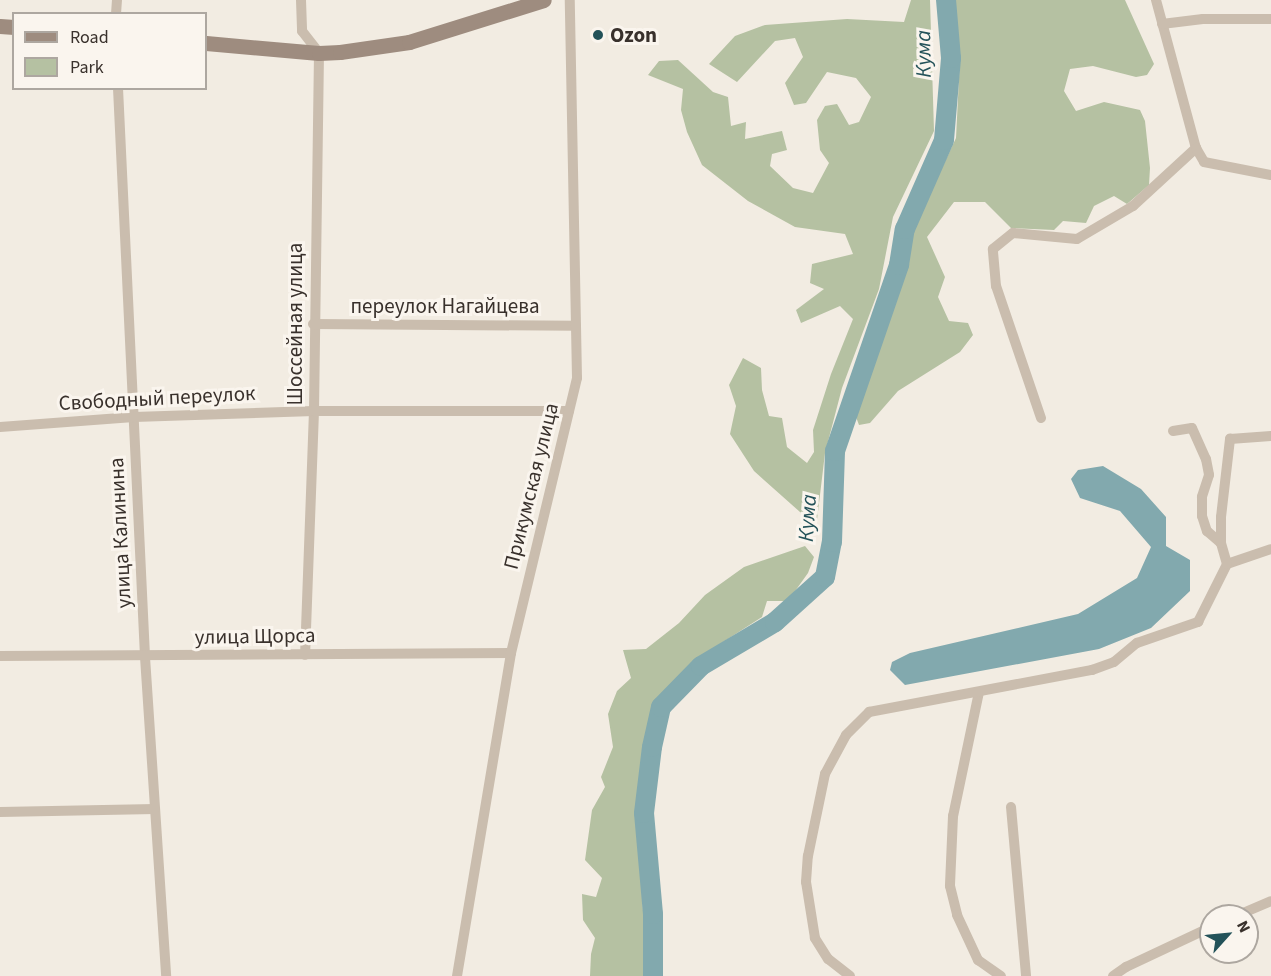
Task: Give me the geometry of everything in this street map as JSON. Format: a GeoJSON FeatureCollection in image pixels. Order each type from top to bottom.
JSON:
{"type":"FeatureCollection","features":[{"type":"Feature","properties":{"kind":"main road"},"geometry":{"type":"LineString","coordinates":[[207,43],[319,53],[409,42],[544,0]]}},
{"type":"Feature","properties":{"kind":"street"},"geometry":{"type":"LineString","coordinates":[[301,0],[302,31],[319,53]]}},
{"type":"Feature","properties":{"kind":"street","name":"Прикумская улица"},"geometry":{"type":"LineString","coordinates":[[457,976],[511,653],[577,378],[570,0]]}},
{"type":"Feature","properties":{"kind":"street"},"geometry":{"type":"LineString","coordinates":[[1156,0],[1196,148],[1204,162],[1271,175]]}},
{"type":"Feature","properties":{"kind":"street"},"geometry":{"type":"LineString","coordinates":[[1162,24],[1203,19],[1271,19]]}},
{"type":"Feature","properties":{"kind":"street","name":"Шоссейная улица"},"geometry":{"type":"LineString","coordinates":[[305,655],[314,411],[313,324],[319,53]]}},
{"type":"Feature","properties":{"kind":"street","name":"улица Калинина"},"geometry":{"type":"LineString","coordinates":[[117,90],[145,657],[166,976]]}},
{"type":"Feature","properties":{"kind":"street"},"geometry":{"type":"LineString","coordinates":[[1041,418],[996,286],[993,249],[1013,232],[1077,238],[1133,206],[1196,148]]}},
{"type":"Feature","properties":{"kind":"street","name":"переулок Нагайцева"},"geometry":{"type":"LineString","coordinates":[[313,324],[576,326]]}},
{"type":"Feature","properties":{"kind":"street","name":"Свободный переулок"},"geometry":{"type":"LineString","coordinates":[[0,427],[134,417],[314,411],[569,411]]}},
{"type":"Feature","properties":{"kind":"street"},"geometry":{"type":"LineString","coordinates":[[1173,431],[1192,428],[1206,459],[1209,475],[1202,497],[1202,516],[1207,531],[1221,543]]}},
{"type":"Feature","properties":{"kind":"street"},"geometry":{"type":"LineString","coordinates":[[850,976],[828,959],[815,938],[806,882],[808,856],[825,774],[846,735],[869,712],[1092,670],[1114,662],[1137,643],[1198,622],[1227,564],[1221,543],[1221,517],[1230,439],[1271,436]]}},
{"type":"Feature","properties":{"kind":"street"},"geometry":{"type":"LineString","coordinates":[[1227,564],[1271,549]]}},
{"type":"Feature","properties":{"kind":"street","name":"улица Щорса"},"geometry":{"type":"LineString","coordinates":[[0,656],[145,657],[511,653]]}},
{"type":"Feature","properties":{"kind":"street"},"geometry":{"type":"LineString","coordinates":[[979,692],[952,816],[950,885],[957,915],[978,960],[1001,976]]}},
{"type":"Feature","properties":{"kind":"street"},"geometry":{"type":"LineString","coordinates":[[1011,807],[1026,976]]}},
{"type":"Feature","properties":{"kind":"street"},"geometry":{"type":"LineString","coordinates":[[0,812],[155,809]]}},
{"type":"Feature","properties":{"kind":"street"},"geometry":{"type":"LineString","coordinates":[[1113,976],[1126,967],[1199,933]]}},
{"type":"Feature","properties":{"kind":"green space"},"geometry":{"type":"Polygon","coordinates":[[[911,0],[930,0],[934,131],[893,217],[879,289],[842,388],[825,453],[817,520],[800,512],[754,471],[730,434],[736,406],[729,385],[743,358],[761,368],[762,390],[769,416],[782,418],[787,447],[807,463],[814,452],[813,430],[831,374],[853,319],[840,306],[801,323],[796,310],[824,289],[810,283],[812,264],[853,254],[845,234],[795,227],[748,201],[702,165],[687,132],[681,110],[683,89],[648,75],[659,61],[678,60],[713,92],[728,97],[731,126],[746,122],[745,139],[782,131],[787,150],[772,154],[770,166],[793,188],[813,193],[829,163],[820,150],[817,120],[825,106],[837,104],[849,125],[859,122],[871,97],[856,78],[827,72],[806,103],[794,105],[785,83],[803,57],[795,38],[775,41],[737,82],[709,64],[735,36],[765,25],[847,19],[904,22],[911,0]]]}},
{"type":"Feature","properties":{"kind":"green space"},"geometry":{"type":"Polygon","coordinates":[[[952,0],[1125,0],[1154,64],[1147,75],[1136,77],[1093,66],[1070,69],[1064,91],[1076,111],[1104,102],[1140,110],[1145,121],[1150,168],[1149,185],[1127,204],[1114,196],[1094,206],[1086,223],[1063,221],[1054,230],[1011,228],[985,202],[954,202],[927,237],[945,277],[938,297],[949,321],[968,323],[973,335],[960,352],[898,391],[870,423],[859,425],[856,417],[905,272],[912,232],[956,138],[960,58],[952,0]]]}},
{"type":"Feature","properties":{"kind":"green space"},"geometry":{"type":"Polygon","coordinates":[[[805,546],[814,557],[808,573],[788,601],[767,601],[762,617],[695,660],[655,703],[643,749],[637,813],[647,976],[590,976],[591,954],[595,938],[583,920],[582,894],[596,897],[602,878],[585,860],[592,810],[605,787],[601,777],[613,747],[608,714],[617,691],[631,678],[623,650],[646,649],[679,623],[705,595],[744,567],[805,546]]]}},
{"type":"Feature","properties":{"kind":"water"},"geometry":{"type":"Polygon","coordinates":[[[1103,466],[1141,489],[1166,517],[1166,546],[1190,560],[1190,591],[1151,628],[1099,649],[905,685],[890,670],[892,662],[910,653],[1078,614],[1137,578],[1151,547],[1120,511],[1080,498],[1071,479],[1078,470],[1103,466]]]}},
{"type":"Feature","properties":{"kind":"waterway","name":"Кума"},"geometry":{"type":"LineString","coordinates":[[653,976],[653,914],[644,813],[652,747],[661,707],[701,666],[775,622],[825,577],[832,542],[835,451],[899,265],[905,229],[944,140],[951,58],[946,0]]}},
{"type":"Feature","properties":{"kind":"place","name":"Ozon"},"geometry":{"type":"Point","coordinates":[598,35]}}]}
